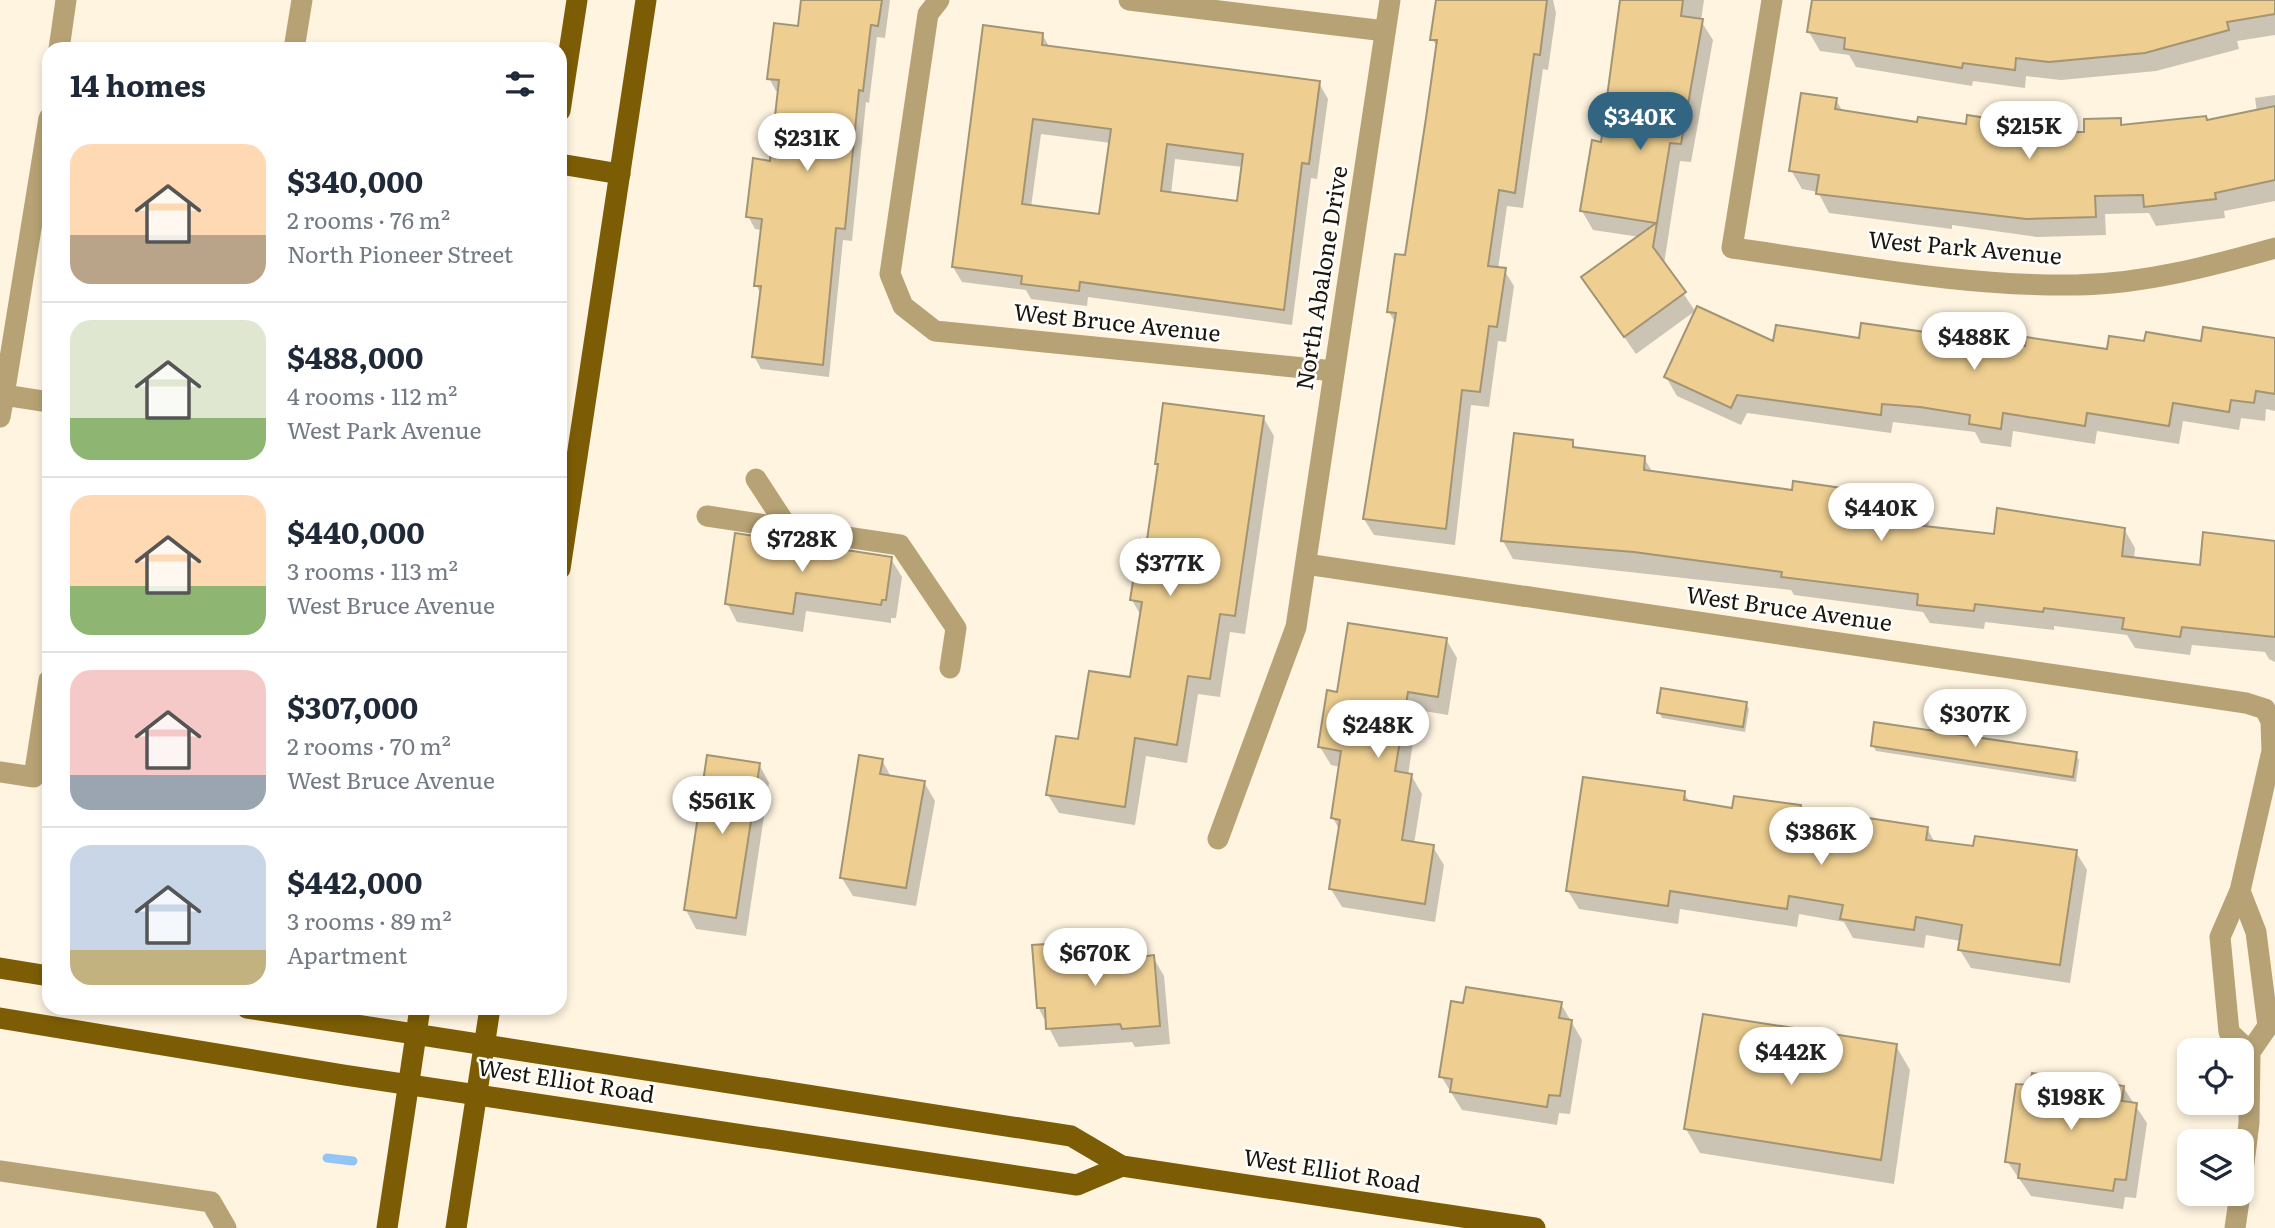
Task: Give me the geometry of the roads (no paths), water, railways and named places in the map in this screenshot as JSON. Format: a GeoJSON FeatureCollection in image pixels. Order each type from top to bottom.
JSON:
{"type":"FeatureCollection","features":[{"type":"Feature","properties":{"kind":"main road"},"geometry":{"type":"LineString","coordinates":[[567,65],[577,0]]}},
{"type":"Feature","properties":{"kind":"main road"},"geometry":{"type":"LineString","coordinates":[[567,523],[646,0]]}},
{"type":"Feature","properties":{"kind":"main road"},"geometry":{"type":"LineString","coordinates":[[567,165],[620,174]]}},
{"type":"Feature","properties":{"kind":"main road"},"geometry":{"type":"LineString","coordinates":[[0,968],[42,975]]}},
{"type":"Feature","properties":{"kind":"main road","name":"West Elliot Road"},"geometry":{"type":"LineString","coordinates":[[291,1015],[1071,1136],[1122,1166],[1535,1228]]}},
{"type":"Feature","properties":{"kind":"main road"},"geometry":{"type":"LineString","coordinates":[[387,1228],[419,1015]]}},
{"type":"Feature","properties":{"kind":"main road"},"geometry":{"type":"LineString","coordinates":[[456,1228],[489,1015]]}},
{"type":"Feature","properties":{"kind":"main road","name":"West Elliot Road"},"geometry":{"type":"LineString","coordinates":[[0,1018],[409,1084],[1077,1185],[1122,1166]]}},
{"type":"Feature","properties":{"kind":"street"},"geometry":{"type":"LineString","coordinates":[[61,42],[66,0]]}},
{"type":"Feature","properties":{"kind":"street"},"geometry":{"type":"LineString","coordinates":[[295,42],[302,0]]}},
{"type":"Feature","properties":{"kind":"street","name":"West Bruce Avenue"},"geometry":{"type":"LineString","coordinates":[[939,0],[928,14],[890,274],[903,306],[935,331],[1334,371]]}},
{"type":"Feature","properties":{"kind":"street"},"geometry":{"type":"LineString","coordinates":[[1129,0],[1385,31]]}},
{"type":"Feature","properties":{"kind":"street","name":"North Abalone Drive"},"geometry":{"type":"LineString","coordinates":[[1218,839],[1296,627],[1390,0]]}},
{"type":"Feature","properties":{"kind":"street","name":"West Park Avenue"},"geometry":{"type":"LineString","coordinates":[[1772,0],[1732,248],[1976,280],[2077,285],[2193,271],[2275,248]]}},
{"type":"Feature","properties":{"kind":"street"},"geometry":{"type":"LineString","coordinates":[[0,417],[4,395],[7,326],[42,153]]}},
{"type":"Feature","properties":{"kind":"street"},"geometry":{"type":"LineString","coordinates":[[4,395],[42,401]]}},
{"type":"Feature","properties":{"kind":"street"},"geometry":{"type":"LineString","coordinates":[[756,479],[788,528]]}},
{"type":"Feature","properties":{"kind":"street"},"geometry":{"type":"LineString","coordinates":[[707,516],[900,545],[956,628],[950,668]]}},
{"type":"Feature","properties":{"kind":"street","name":"West Bruce Avenue"},"geometry":{"type":"LineString","coordinates":[[1306,564],[2246,703],[2265,709],[2271,721],[2272,751],[2240,891]]}},
{"type":"Feature","properties":{"kind":"street"},"geometry":{"type":"LineString","coordinates":[[0,772],[41,779]]}},
{"type":"Feature","properties":{"kind":"street"},"geometry":{"type":"LineString","coordinates":[[2240,891],[2256,932],[2268,1026],[2254,1046]]}},
{"type":"Feature","properties":{"kind":"street"},"geometry":{"type":"LineString","coordinates":[[2235,1038],[2229,1032],[2220,937],[2240,891]]}},
{"type":"Feature","properties":{"kind":"street"},"geometry":{"type":"LineString","coordinates":[[2222,961],[2259,954]]}},
{"type":"Feature","properties":{"kind":"street"},"geometry":{"type":"LineString","coordinates":[[0,1171],[211,1202],[226,1228]]}},
{"type":"Feature","properties":{"kind":"street"},"geometry":{"type":"LineString","coordinates":[[2235,1228],[2238,1206]]}},
{"type":"Feature","properties":{"kind":"waterway"},"geometry":{"type":"LineString","coordinates":[[327,1158],[353,1161]]}}]}
